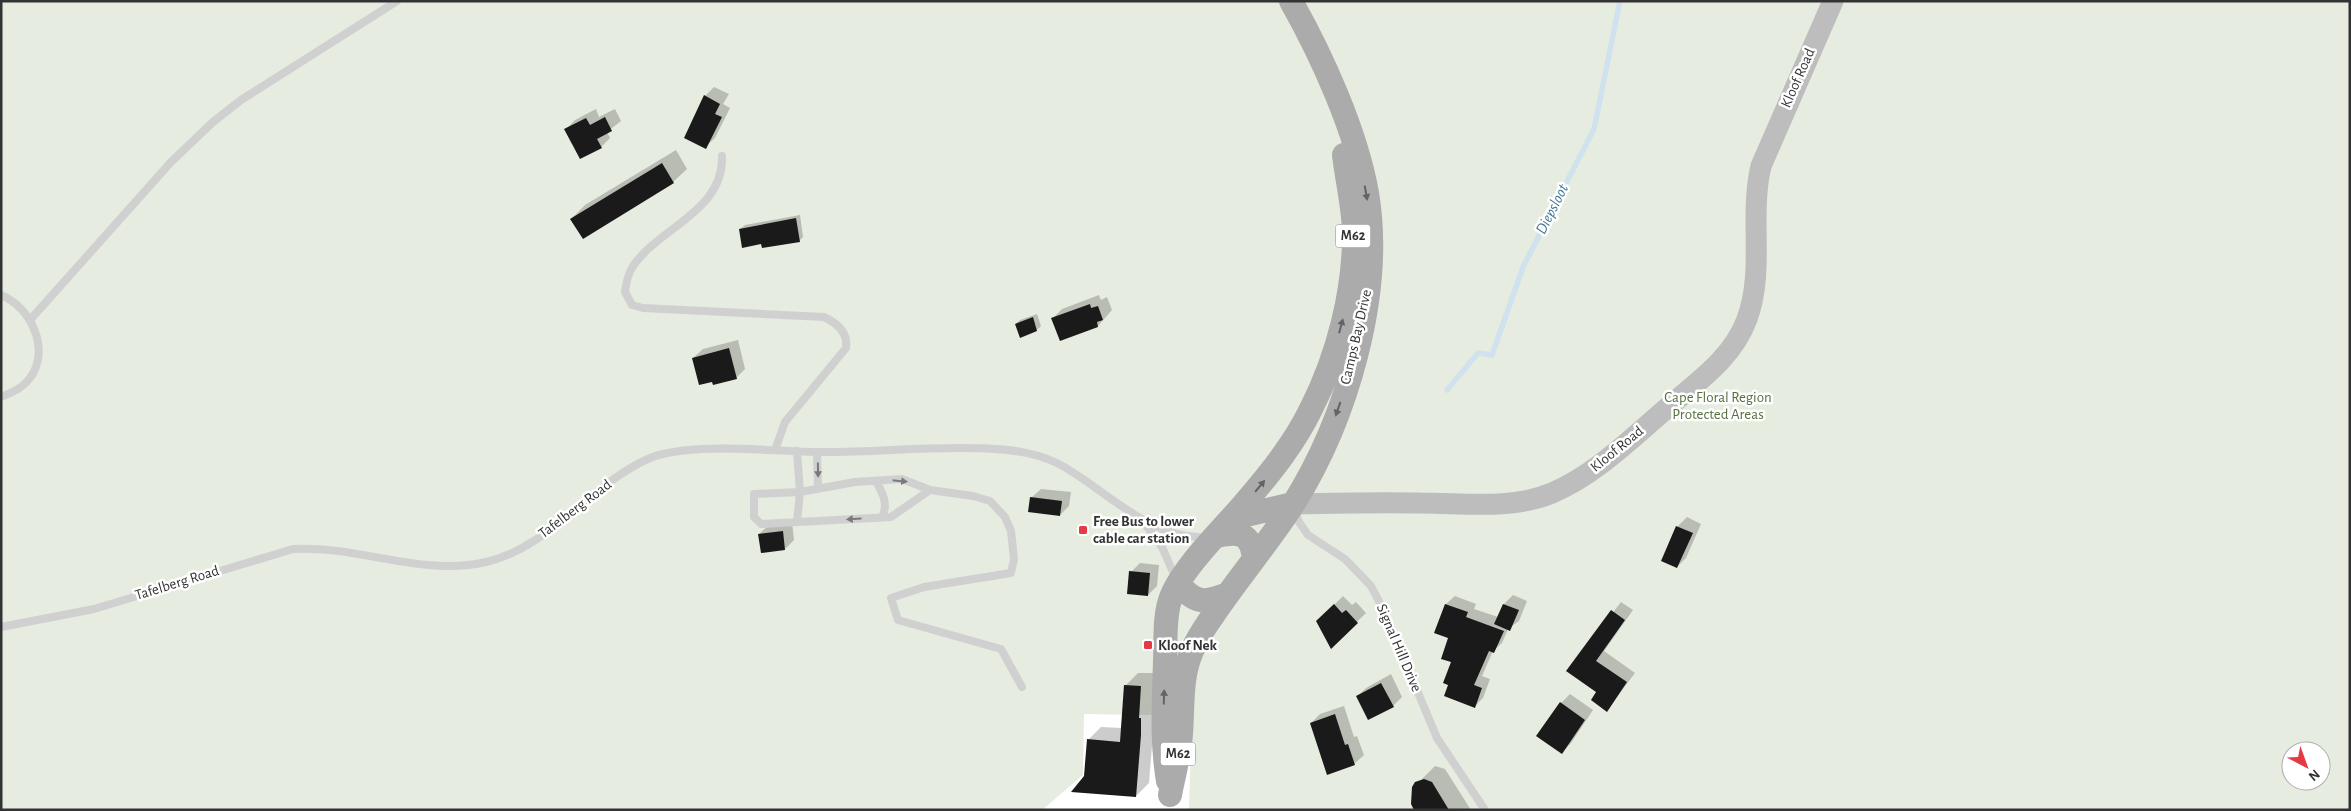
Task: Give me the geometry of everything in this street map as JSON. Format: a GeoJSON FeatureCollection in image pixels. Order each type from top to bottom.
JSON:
{"type":"FeatureCollection","features":[{"type":"Feature","properties":{"kind":"main road","name":"Camps Bay Drive"},"geometry":{"type":"LineString","coordinates":[[1254,559],[1293,504],[1321,454],[1354,363],[1369,289],[1371,236],[1367,193],[1355,148],[1317,47],[1292,1]]}},
{"type":"Feature","properties":{"kind":"main road","name":"Kloof Road"},"geometry":{"type":"LineString","coordinates":[[1293,504],[1498,504],[1544,496],[1585,475],[1706,375],[1735,344],[1747,320],[1755,282],[1757,185],[1761,166],[1833,1]]}},
{"type":"Feature","properties":{"kind":"main road","name":"Camps Bay Drive"},"geometry":{"type":"LineString","coordinates":[[1217,536],[1268,475],[1311,411],[1327,373],[1343,320],[1352,265],[1354,229],[1336,96]]}},
{"type":"Feature","properties":{"kind":"main road"},"geometry":{"type":"LineString","coordinates":[[1232,518],[1293,504]]}},
{"type":"Feature","properties":{"kind":"main road"},"geometry":{"type":"LineString","coordinates":[[1217,536],[1231,533],[1243,535],[1251,543],[1254,559]]}},
{"type":"Feature","properties":{"kind":"main road","name":"M62"},"geometry":{"type":"LineString","coordinates":[[1170,802],[1162,746],[1166,629],[1170,600],[1178,584],[1217,536]]}},
{"type":"Feature","properties":{"kind":"main road","name":"M62"},"geometry":{"type":"LineString","coordinates":[[1170,802],[1180,745],[1186,669],[1192,650],[1228,594],[1254,559]]}},
{"type":"Feature","properties":{"kind":"main road"},"geometry":{"type":"LineString","coordinates":[[1178,584],[1190,596],[1200,600],[1212,600],[1228,594]]}},
{"type":"Feature","properties":{"kind":"lane"},"geometry":{"type":"LineString","coordinates":[[30,320],[171,162],[213,122],[241,100],[397,1]]}},
{"type":"Feature","properties":{"kind":"lane"},"geometry":{"type":"LineString","coordinates":[[722,156],[720,179],[716,188],[695,211],[633,266],[625,292],[632,305],[643,308],[824,317],[839,326],[847,342],[846,348],[785,422],[775,450]]}},
{"type":"Feature","properties":{"kind":"lane"},"geometry":{"type":"LineString","coordinates":[[1,295],[16,303],[30,320],[38,346],[36,368],[22,386],[1,397]]}},
{"type":"Feature","properties":{"kind":"lane","name":"Tafelberg Road"},"geometry":{"type":"LineString","coordinates":[[1,627],[94,609],[293,549],[316,548],[338,550],[447,566],[486,562],[523,547],[630,468],[653,457],[684,451],[775,450],[817,452],[996,448],[1030,454],[1064,468],[1141,518],[1183,535],[1200,538],[1217,536]]}},
{"type":"Feature","properties":{"kind":"lane"},"geometry":{"type":"LineString","coordinates":[[797,451],[800,492],[798,522]]}},
{"type":"Feature","properties":{"kind":"lane"},"geometry":{"type":"LineString","coordinates":[[817,452],[818,489]]}},
{"type":"Feature","properties":{"kind":"lane"},"geometry":{"type":"LineString","coordinates":[[930,490],[891,517],[761,524],[754,516],[754,494],[800,492],[902,479],[930,490],[973,496],[998,507],[1005,517],[1013,538],[1011,574],[924,586],[891,598],[898,620],[1001,649],[1022,687]]}},
{"type":"Feature","properties":{"kind":"lane"},"geometry":{"type":"LineString","coordinates":[[876,481],[883,495],[885,511],[882,517]]}},
{"type":"Feature","properties":{"kind":"lane","name":"Signal Hill Drive"},"geometry":{"type":"LineString","coordinates":[[1293,504],[1299,522],[1308,535],[1351,564],[1375,592],[1437,738],[1485,810]]}},
{"type":"Feature","properties":{"kind":"lane","name":"Tafelberg Road"},"geometry":{"type":"LineString","coordinates":[[1141,518],[1162,547],[1178,584]]}},
{"type":"Feature","properties":{"kind":"green space","name":"Cape Floral Region Protected Areas"},"geometry":{"type":"Polygon","coordinates":[[[1,1],[2350,1],[2350,810],[1189,810],[1192,712],[1145,715],[1084,714],[1083,775],[1042,810],[1,810],[1,1]]]}},
{"type":"Feature","properties":{"kind":"building"},"geometry":{"type":"Polygon","coordinates":[[[704,95],[720,104],[715,114],[722,117],[706,149],[684,138],[704,95]]]}},
{"type":"Feature","properties":{"kind":"building"},"geometry":{"type":"Polygon","coordinates":[[[605,117],[612,131],[597,139],[602,148],[580,159],[564,129],[586,118],[590,125],[605,117]]]}},
{"type":"Feature","properties":{"kind":"building"},"geometry":{"type":"Polygon","coordinates":[[[662,163],[674,183],[583,239],[570,219],[662,163]]]}},
{"type":"Feature","properties":{"kind":"building"},"geometry":{"type":"Polygon","coordinates":[[[796,218],[800,242],[762,248],[761,244],[742,248],[739,229],[796,218]]]}},
{"type":"Feature","properties":{"kind":"building"},"geometry":{"type":"Polygon","coordinates":[[[1090,304],[1091,308],[1098,306],[1103,320],[1097,322],[1098,327],[1060,341],[1051,318],[1090,304]]]}},
{"type":"Feature","properties":{"kind":"building"},"geometry":{"type":"Polygon","coordinates":[[[1033,317],[1037,331],[1020,338],[1015,324],[1033,317]]]}},
{"type":"Feature","properties":{"kind":"building"},"geometry":{"type":"Polygon","coordinates":[[[729,348],[737,379],[713,385],[712,382],[699,385],[692,358],[729,348]]]}},
{"type":"Feature","properties":{"kind":"building"},"geometry":{"type":"Polygon","coordinates":[[[1030,497],[1062,501],[1060,516],[1028,512],[1030,497]]]}},
{"type":"Feature","properties":{"kind":"building"},"geometry":{"type":"Polygon","coordinates":[[[1676,526],[1693,533],[1677,568],[1661,561],[1676,526]]]}},
{"type":"Feature","properties":{"kind":"building"},"geometry":{"type":"Polygon","coordinates":[[[783,531],[785,550],[761,553],[758,534],[783,531]]]}},
{"type":"Feature","properties":{"kind":"building"},"geometry":{"type":"Polygon","coordinates":[[[1129,571],[1150,573],[1148,596],[1127,594],[1129,571]]]}},
{"type":"Feature","properties":{"kind":"building"},"geometry":{"type":"Polygon","coordinates":[[[1334,604],[1342,613],[1346,610],[1358,623],[1331,649],[1316,621],[1334,604]]]}},
{"type":"Feature","properties":{"kind":"building"},"geometry":{"type":"Polygon","coordinates":[[[1445,604],[1468,612],[1466,617],[1504,631],[1494,653],[1489,651],[1474,685],[1482,688],[1475,708],[1444,696],[1448,685],[1443,683],[1451,662],[1441,659],[1448,638],[1434,633],[1445,604]]]}},
{"type":"Feature","properties":{"kind":"building"},"geometry":{"type":"Polygon","coordinates":[[[1503,604],[1519,610],[1510,631],[1494,624],[1503,604]]]}},
{"type":"Feature","properties":{"kind":"building"},"geometry":{"type":"Polygon","coordinates":[[[1611,610],[1625,620],[1596,661],[1627,682],[1607,712],[1591,700],[1596,692],[1566,671],[1611,610]]]}},
{"type":"Feature","properties":{"kind":"building"},"geometry":{"type":"Polygon","coordinates":[[[1381,683],[1394,707],[1368,720],[1356,696],[1381,683]]]}},
{"type":"Feature","properties":{"kind":"building"},"geometry":{"type":"Polygon","coordinates":[[[1124,685],[1141,686],[1139,718],[1141,718],[1141,735],[1136,797],[1071,792],[1084,776],[1087,739],[1120,742],[1124,685]]]}},
{"type":"Feature","properties":{"kind":"building"},"geometry":{"type":"Polygon","coordinates":[[[1560,702],[1585,720],[1562,754],[1536,736],[1560,702]]]}},
{"type":"Feature","properties":{"kind":"building"},"geometry":{"type":"Polygon","coordinates":[[[1335,714],[1345,745],[1348,744],[1355,765],[1327,775],[1310,723],[1335,714]]]}},
{"type":"Feature","properties":{"kind":"building"},"geometry":{"type":"Polygon","coordinates":[[[1424,779],[1432,782],[1449,810],[1414,810],[1411,804],[1412,787],[1415,782],[1424,779]]]}},
{"type":"Feature","properties":{"kind":"waterway","name":"Diepsloot"},"geometry":{"type":"LineString","coordinates":[[1447,390],[1478,353],[1492,355],[1523,267],[1594,129],[1620,1]]}},
{"type":"Feature","properties":{"kind":"place","name":"Free Bus to lower cable car station"},"geometry":{"type":"Point","coordinates":[1083,530]}},
{"type":"Feature","properties":{"kind":"place","name":"Kloof Nek"},"geometry":{"type":"Point","coordinates":[1148,645]}}]}
